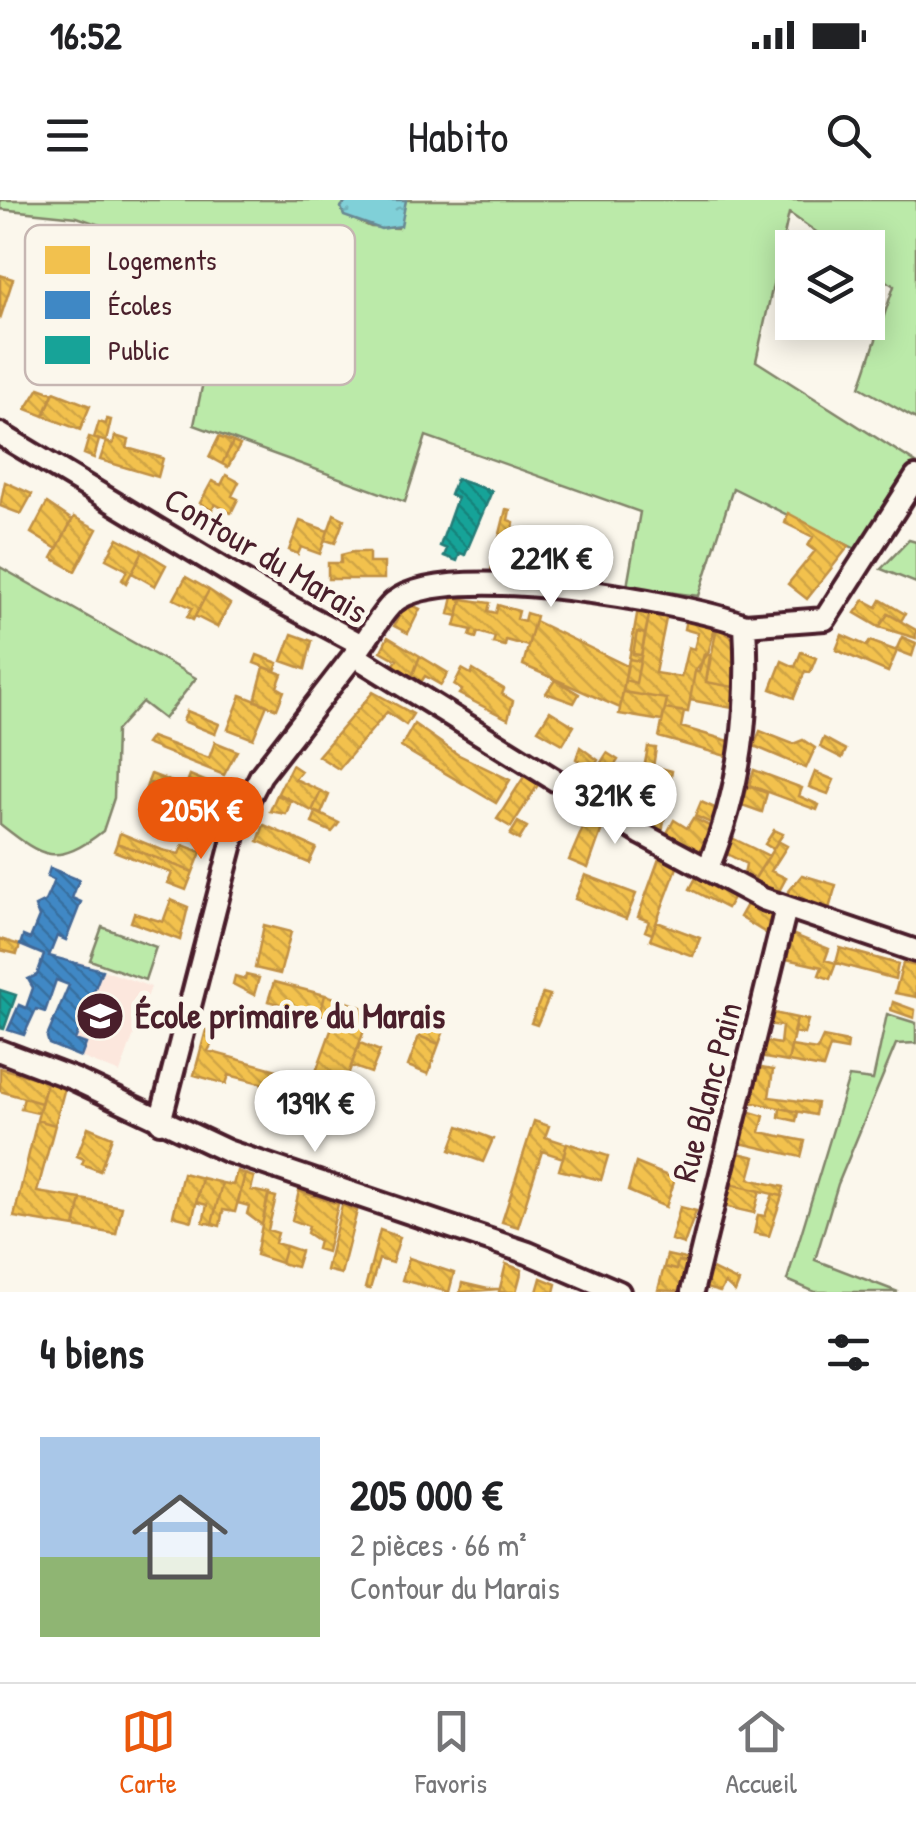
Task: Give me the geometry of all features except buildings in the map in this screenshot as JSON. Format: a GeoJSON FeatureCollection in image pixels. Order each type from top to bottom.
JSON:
{"type":"FeatureCollection","features":[{"type":"Feature","properties":{"kind":"street","name":"Contour du Marais"},"geometry":{"type":"LineString","coordinates":[[0,434],[358,651],[261,775],[238,820],[160,1122]]}},
{"type":"Feature","properties":{"kind":"street"},"geometry":{"type":"LineString","coordinates":[[916,477],[825,619],[744,625],[705,610],[540,584],[423,589],[395,601],[358,651],[642,834],[786,908],[916,950]]}},
{"type":"Feature","properties":{"kind":"street"},"geometry":{"type":"LineString","coordinates":[[708,868],[728,819],[740,760],[748,688],[744,625]]}},
{"type":"Feature","properties":{"kind":"street","name":"Rue Blanc Pain"},"geometry":{"type":"LineString","coordinates":[[692,1292],[786,908]]}},
{"type":"Feature","properties":{"kind":"street"},"geometry":{"type":"LineString","coordinates":[[0,1051],[74,1079],[227,1152],[528,1252],[619,1292]]}},
{"type":"Feature","properties":{"kind":"shaded area","name":"École primaire du Marais"},"geometry":{"type":"Polygon","coordinates":[[[78,961],[151,987],[120,1073],[49,1044],[78,961]]]}},
{"type":"Feature","properties":{"kind":"green space"},"geometry":{"type":"Polygon","coordinates":[[[0,200],[348,200],[341,207],[344,215],[371,227],[398,228],[406,200],[916,200],[916,419],[860,387],[876,340],[885,340],[885,313],[894,286],[885,280],[885,230],[814,230],[789,213],[785,230],[775,230],[775,276],[756,361],[916,463],[862,552],[733,488],[699,596],[627,587],[640,512],[426,436],[405,502],[194,425],[202,385],[355,385],[355,225],[100,225],[77,217],[0,209],[0,200]]]}},
{"type":"Feature","properties":{"kind":"green space"},"geometry":{"type":"Polygon","coordinates":[[[909,540],[916,542],[916,583],[881,569],[909,540]]]}},
{"type":"Feature","properties":{"kind":"green space"},"geometry":{"type":"Polygon","coordinates":[[[0,567],[196,678],[164,719],[142,702],[116,731],[114,798],[103,831],[60,854],[38,850],[0,824],[0,567]]]}},
{"type":"Feature","properties":{"kind":"green space"},"geometry":{"type":"Polygon","coordinates":[[[102,927],[156,947],[145,980],[90,960],[102,927]]]}},
{"type":"Feature","properties":{"kind":"green space"},"geometry":{"type":"Polygon","coordinates":[[[887,1014],[916,1023],[916,1043],[896,1044],[838,1184],[815,1260],[898,1292],[815,1292],[787,1280],[849,1077],[873,1080],[887,1014]]]}},
{"type":"Feature","properties":{"kind":"water"},"geometry":{"type":"Polygon","coordinates":[[[348,200],[406,200],[401,226],[381,229],[344,216],[341,207],[348,200]]]}},
{"type":"Feature","properties":{"kind":"place","name":"École primaire du Marais"},"geometry":{"type":"Point","coordinates":[100,1016]}}]}
